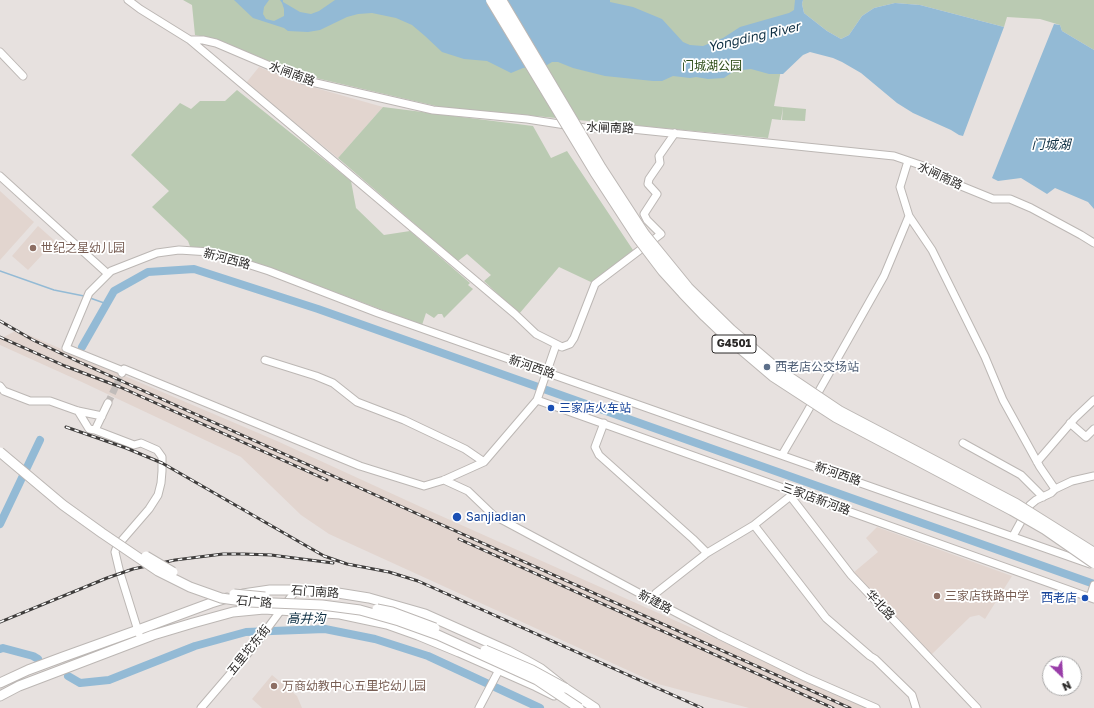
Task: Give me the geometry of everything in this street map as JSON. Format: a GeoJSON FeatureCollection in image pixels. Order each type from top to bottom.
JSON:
{"type":"FeatureCollection","features":[{"type":"Feature","properties":{"kind":"highway","name":"G4501"},"geometry":{"type":"LineString","coordinates":[[492,0],[595,172],[634,232],[663,271],[726,336],[773,376],[836,418],[1012,510],[1044,529],[1094,564]]}},
{"type":"Feature","properties":{"kind":"highway","name":"G4501"},"geometry":{"type":"LineString","coordinates":[[501,0],[601,168],[644,234],[688,288],[731,330],[778,370],[839,411],[1016,504],[1094,553]]}},
{"type":"Feature","properties":{"kind":"main road","name":"石广路"},"geometry":{"type":"LineString","coordinates":[[0,444],[62,497],[145,556],[171,572],[199,584],[227,593],[261,597],[333,601],[392,612],[422,622],[532,670],[565,688]]}},
{"type":"Feature","properties":{"kind":"main road","name":"石广路"},"geometry":{"type":"LineString","coordinates":[[0,452],[63,505],[102,534],[158,571],[190,587],[221,598],[249,602],[322,605],[360,610],[399,621],[438,635],[537,680],[579,708]]}},
{"type":"Feature","properties":{"kind":"main road","name":"石门南路"},"geometry":{"type":"LineString","coordinates":[[0,683],[63,656],[211,603],[252,592],[296,590],[338,593],[369,598],[425,614],[525,660],[541,669],[565,688],[595,708]]}},
{"type":"Feature","properties":{"kind":"main road","name":"石门南路"},"geometry":{"type":"LineString","coordinates":[[0,696],[74,664],[141,640],[233,612],[264,609],[340,614],[387,624],[418,635],[497,674],[536,686],[579,708]]}},
{"type":"Feature","properties":{"kind":"street","name":"水闸南路"},"geometry":{"type":"LineString","coordinates":[[128,0],[190,40],[203,40],[216,43],[303,80],[433,110],[527,119],[585,128],[622,128],[894,156],[929,168],[939,178],[993,198],[1010,199],[1031,208],[1081,235],[1094,244]]}},
{"type":"Feature","properties":{"kind":"street"},"geometry":{"type":"LineString","coordinates":[[190,40],[515,314],[536,334],[562,347],[570,344],[595,284],[661,234],[647,220],[644,214],[657,194],[648,184],[649,179],[660,163],[659,156],[675,133]]}},
{"type":"Feature","properties":{"kind":"street"},"geometry":{"type":"LineString","coordinates":[[0,52],[23,76]]}},
{"type":"Feature","properties":{"kind":"street"},"geometry":{"type":"LineString","coordinates":[[908,161],[900,188],[909,216],[932,250],[984,357],[1003,400],[1037,462],[1055,489]]}},
{"type":"Feature","properties":{"kind":"street"},"geometry":{"type":"LineString","coordinates":[[0,176],[108,274]]}},
{"type":"Feature","properties":{"kind":"street"},"geometry":{"type":"LineString","coordinates":[[782,455],[884,276],[909,216]]}},
{"type":"Feature","properties":{"kind":"street","name":"新河西路"},"geometry":{"type":"LineString","coordinates":[[444,480],[424,486],[360,466],[124,369],[123,372],[66,348],[88,297],[111,271],[157,253],[179,250],[210,252],[269,271],[378,313],[1094,564]]}},
{"type":"Feature","properties":{"kind":"street"},"geometry":{"type":"LineString","coordinates":[[444,480],[484,462],[537,400],[556,345]]}},
{"type":"Feature","properties":{"kind":"street"},"geometry":{"type":"LineString","coordinates":[[265,360],[333,383],[357,402],[404,420],[459,446],[484,462]]}},
{"type":"Feature","properties":{"kind":"street"},"geometry":{"type":"LineString","coordinates":[[0,386],[4,391],[30,400],[50,401],[78,411],[102,416]]}},
{"type":"Feature","properties":{"kind":"street","name":"三家店新河路"},"geometry":{"type":"LineString","coordinates":[[537,400],[604,423],[793,494],[1092,598]]}},
{"type":"Feature","properties":{"kind":"street"},"geometry":{"type":"LineString","coordinates":[[1037,462],[1070,423],[1094,400]]}},
{"type":"Feature","properties":{"kind":"street"},"geometry":{"type":"LineString","coordinates":[[95,430],[108,403]]}},
{"type":"Feature","properties":{"kind":"street"},"geometry":{"type":"LineString","coordinates":[[78,411],[89,429],[134,446],[141,443],[157,450],[162,457],[162,477],[158,495],[149,509],[117,546],[115,552],[141,640]]}},
{"type":"Feature","properties":{"kind":"street"},"geometry":{"type":"LineString","coordinates":[[604,423],[595,447],[598,455],[707,553]]}},
{"type":"Feature","properties":{"kind":"street"},"geometry":{"type":"LineString","coordinates":[[1070,423],[1086,437],[1094,429]]}},
{"type":"Feature","properties":{"kind":"street"},"geometry":{"type":"LineString","coordinates":[[963,443],[1021,475],[1043,496]]}},
{"type":"Feature","properties":{"kind":"street"},"geometry":{"type":"LineString","coordinates":[[1013,536],[1030,505],[1036,500],[1051,493],[1055,489],[1072,482],[1094,476]]}},
{"type":"Feature","properties":{"kind":"street","name":"新建路"},"geometry":{"type":"LineString","coordinates":[[444,480],[468,492],[493,515],[652,600],[799,674],[876,708]]}},
{"type":"Feature","properties":{"kind":"street"},"geometry":{"type":"LineString","coordinates":[[652,600],[656,593],[707,553],[754,525],[793,494]]}},
{"type":"Feature","properties":{"kind":"street","name":"华北路"},"geometry":{"type":"LineString","coordinates":[[793,494],[851,575],[977,708]]}},
{"type":"Feature","properties":{"kind":"street"},"geometry":{"type":"LineString","coordinates":[[754,525],[826,618],[870,656],[876,659],[912,695],[916,708]]}},
{"type":"Feature","properties":{"kind":"street"},"geometry":{"type":"LineString","coordinates":[[1092,598],[1094,585]]}},
{"type":"Feature","properties":{"kind":"street","name":"五里坨东街"},"geometry":{"type":"LineString","coordinates":[[201,708],[255,645],[296,590]]}},
{"type":"Feature","properties":{"kind":"street"},"geometry":{"type":"LineString","coordinates":[[479,708],[497,674]]}},
{"type":"Feature","properties":{"kind":"shaded area"},"geometry":{"type":"Polygon","coordinates":[[[259,67],[298,83],[383,107],[338,158],[246,83],[259,67]]]}},
{"type":"Feature","properties":{"kind":"shaded area"},"geometry":{"type":"Polygon","coordinates":[[[0,191],[34,222],[0,260],[0,191]]]}},
{"type":"Feature","properties":{"kind":"shaded area","name":"世纪之星幼儿园"},"geometry":{"type":"Polygon","coordinates":[[[38,226],[55,241],[28,270],[12,256],[38,226]]]}},
{"type":"Feature","properties":{"kind":"shaded area"},"geometry":{"type":"Polygon","coordinates":[[[17,330],[277,441],[871,708],[749,708],[658,684],[329,534],[301,515],[241,457],[0,345],[0,339],[17,330]]]}},
{"type":"Feature","properties":{"kind":"shaded area","name":"三家店铁路中学"},"geometry":{"type":"Polygon","coordinates":[[[877,527],[1012,576],[985,619],[979,615],[970,617],[931,655],[853,573],[878,552],[866,538],[877,527]]]}},
{"type":"Feature","properties":{"kind":"shaded area","name":"万商幼教中心五里坨幼儿园"},"geometry":{"type":"Polygon","coordinates":[[[272,675],[297,696],[302,708],[262,708],[252,699],[272,675]]]}},
{"type":"Feature","properties":{"kind":"green space","name":"门城湖公园"},"geometry":{"type":"Polygon","coordinates":[[[183,0],[801,0],[791,19],[774,106],[783,107],[781,120],[772,119],[768,138],[440,107],[303,75],[215,39],[195,35],[192,5],[183,0]]]}},
{"type":"Feature","properties":{"kind":"green space"},"geometry":{"type":"Polygon","coordinates":[[[803,0],[1094,0],[1094,50],[1062,31],[1060,25],[1040,19],[1007,17],[1004,27],[920,5],[895,3],[874,8],[862,16],[849,35],[841,39],[827,31],[804,13],[802,4],[803,0]]]}},
{"type":"Feature","properties":{"kind":"green space"},"geometry":{"type":"Polygon","coordinates":[[[237,90],[351,181],[356,208],[384,235],[410,231],[470,283],[468,285],[473,289],[444,318],[442,314],[438,314],[434,318],[426,313],[422,325],[279,271],[210,250],[191,249],[188,241],[152,207],[169,191],[131,155],[180,103],[191,109],[200,101],[225,101],[237,90]]]}},
{"type":"Feature","properties":{"kind":"green space"},"geometry":{"type":"Polygon","coordinates":[[[383,107],[533,126],[551,158],[567,151],[633,250],[593,283],[559,267],[519,314],[484,281],[491,275],[467,254],[458,261],[338,158],[383,107]]]}},
{"type":"Feature","properties":{"kind":"green space"},"geometry":{"type":"Polygon","coordinates":[[[783,107],[806,109],[805,121],[782,120],[783,107]]]}},
{"type":"Feature","properties":{"kind":"water","name":"Yongding River"},"geometry":{"type":"Polygon","coordinates":[[[234,0],[269,0],[264,7],[263,14],[266,19],[274,21],[284,16],[284,9],[280,0],[283,0],[283,2],[300,12],[311,14],[319,11],[335,0],[610,0],[610,2],[633,7],[662,19],[683,42],[690,45],[703,46],[723,38],[740,27],[789,13],[794,10],[795,0],[803,0],[802,4],[804,13],[827,31],[841,39],[849,35],[862,16],[874,8],[895,3],[920,5],[1004,27],[963,136],[913,113],[897,103],[861,73],[842,62],[810,52],[803,55],[783,74],[769,74],[751,69],[734,71],[724,78],[708,79],[673,76],[662,81],[653,81],[605,76],[573,68],[558,62],[523,68],[511,73],[487,61],[464,59],[442,52],[412,25],[396,18],[372,13],[358,14],[347,17],[320,30],[308,32],[288,31],[284,28],[253,18],[234,0]]]}},
{"type":"Feature","properties":{"kind":"water","name":"门城湖"},"geometry":{"type":"Polygon","coordinates":[[[1054,24],[1060,25],[1062,31],[1094,50],[1094,209],[1088,202],[1055,188],[1047,194],[1021,178],[998,181],[992,178],[1054,24]]]}},
{"type":"Feature","properties":{"kind":"waterway"},"geometry":{"type":"LineString","coordinates":[[82,347],[114,291],[148,272],[194,269],[318,309],[1094,584]]}},
{"type":"Feature","properties":{"kind":"waterway"},"geometry":{"type":"LineString","coordinates":[[0,271],[54,290],[84,296]]}},
{"type":"Feature","properties":{"kind":"waterway"},"geometry":{"type":"LineString","coordinates":[[90,298],[107,304]]}},
{"type":"Feature","properties":{"kind":"waterway"},"geometry":{"type":"LineString","coordinates":[[0,524],[40,440]]}},
{"type":"Feature","properties":{"kind":"waterway","name":"高井沟"},"geometry":{"type":"LineString","coordinates":[[68,676],[80,683],[109,680],[195,646],[246,632],[325,629],[375,639],[428,656],[540,708]]}},
{"type":"Feature","properties":{"kind":"waterway","name":"高井沟"},"geometry":{"type":"LineString","coordinates":[[0,649],[3,648],[33,656],[38,659]]}},
{"type":"Feature","properties":{"kind":"tunnel"},"geometry":{"type":"LineString","coordinates":[[108,403],[122,373]]}},
{"type":"Feature","properties":{"kind":"railway"},"geometry":{"type":"LineString","coordinates":[[0,321],[33,340],[77,361],[850,708]]}},
{"type":"Feature","properties":{"kind":"railway"},"geometry":{"type":"LineString","coordinates":[[0,337],[65,366],[120,387],[327,480]]}},
{"type":"Feature","properties":{"kind":"railway"},"geometry":{"type":"LineString","coordinates":[[66,427],[126,448],[162,463],[324,556],[347,564],[389,572],[418,581],[702,708]]}},
{"type":"Feature","properties":{"kind":"railway"},"geometry":{"type":"LineString","coordinates":[[459,539],[833,708]]}},
{"type":"Feature","properties":{"kind":"railway"},"geometry":{"type":"LineString","coordinates":[[0,622],[107,578],[133,569],[175,560],[223,554],[244,554],[271,555],[333,563]]}},
{"type":"Feature","properties":{"kind":"place","name":"世纪之星幼儿园"},"geometry":{"type":"Point","coordinates":[33,248]}},
{"type":"Feature","properties":{"kind":"place","name":"西老店公交场站"},"geometry":{"type":"Point","coordinates":[767,367]}},
{"type":"Feature","properties":{"kind":"place","name":"三家店火车站"},"geometry":{"type":"Point","coordinates":[551,408]}},
{"type":"Feature","properties":{"kind":"place","name":"Sanjiadian"},"geometry":{"type":"Point","coordinates":[457,517]}},
{"type":"Feature","properties":{"kind":"place","name":"三家店铁路中学"},"geometry":{"type":"Point","coordinates":[937,596]}},
{"type":"Feature","properties":{"kind":"place","name":"西老店"},"geometry":{"type":"Point","coordinates":[1085,598]}},
{"type":"Feature","properties":{"kind":"place","name":"万商幼教中心五里坨幼儿园"},"geometry":{"type":"Point","coordinates":[274,686]}}]}
